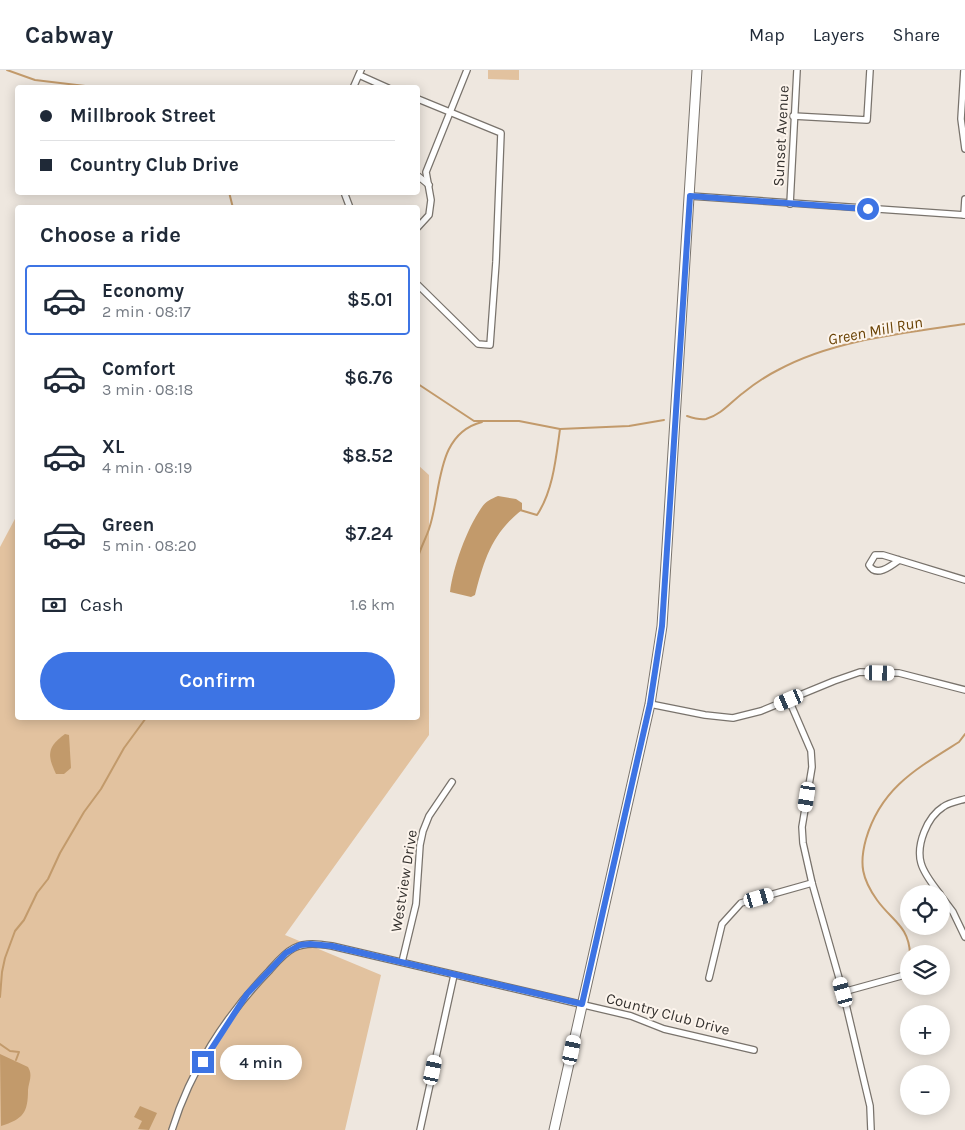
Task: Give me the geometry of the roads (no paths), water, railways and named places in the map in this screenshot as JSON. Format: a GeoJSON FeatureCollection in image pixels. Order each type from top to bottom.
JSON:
{"type":"FeatureCollection","features":[{"type":"Feature","properties":{"kind":"main road"},"geometry":{"type":"LineString","coordinates":[[554,1130],[650,704],[662,626],[697,70]]}},
{"type":"Feature","properties":{"kind":"street"},"geometry":{"type":"LineString","coordinates":[[420,225],[429,215],[431,200],[426,172],[467,70]]}},
{"type":"Feature","properties":{"kind":"street","name":"Sunset Avenue"},"geometry":{"type":"LineString","coordinates":[[790,204],[796,70]]}},
{"type":"Feature","properties":{"kind":"street"},"geometry":{"type":"LineString","coordinates":[[793,116],[867,120],[870,70]]}},
{"type":"Feature","properties":{"kind":"street"},"geometry":{"type":"LineString","coordinates":[[964,70],[961,119],[965,149]]}},
{"type":"Feature","properties":{"kind":"street"},"geometry":{"type":"LineString","coordinates":[[354,85],[360,73],[382,85]]}},
{"type":"Feature","properties":{"kind":"street"},"geometry":{"type":"LineString","coordinates":[[420,100],[502,133],[490,345],[478,344],[420,287]]}},
{"type":"Feature","properties":{"kind":"street"},"geometry":{"type":"LineString","coordinates":[[420,178],[429,185]]}},
{"type":"Feature","properties":{"kind":"street"},"geometry":{"type":"LineString","coordinates":[[690,196],[965,215],[965,199]]}},
{"type":"Feature","properties":{"kind":"street"},"geometry":{"type":"LineString","coordinates":[[899,560],[883,570],[876,571],[870,565],[875,556],[883,555],[965,580]]}},
{"type":"Feature","properties":{"kind":"street"},"geometry":{"type":"LineString","coordinates":[[650,704],[706,715],[734,718],[761,711],[860,672],[899,673],[965,690]]}},
{"type":"Feature","properties":{"kind":"street"},"geometry":{"type":"LineString","coordinates":[[789,700],[811,751],[812,767],[802,827],[803,843],[843,992],[870,1106],[871,1130]]}},
{"type":"Feature","properties":{"kind":"street","name":"Westview Drive"},"geometry":{"type":"LineString","coordinates":[[402,962],[416,904],[420,845],[423,831],[429,816],[452,782]]}},
{"type":"Feature","properties":{"kind":"street"},"geometry":{"type":"LineString","coordinates":[[934,885],[921,864],[920,852],[923,835],[932,817],[943,806],[965,799]]}},
{"type":"Feature","properties":{"kind":"street"},"geometry":{"type":"LineString","coordinates":[[709,978],[722,924],[741,903],[812,882]]}},
{"type":"Feature","properties":{"kind":"street"},"geometry":{"type":"LineString","coordinates":[[950,908],[965,937]]}},
{"type":"Feature","properties":{"kind":"street","name":"Country Club Drive"},"geometry":{"type":"LineString","coordinates":[[172,1130],[188,1087],[213,1044],[247,994],[286,953],[300,945],[320,944],[402,962],[631,1016],[664,1028],[754,1050]]}},
{"type":"Feature","properties":{"kind":"street"},"geometry":{"type":"LineString","coordinates":[[420,1130],[454,975]]}},
{"type":"Feature","properties":{"kind":"street"},"geometry":{"type":"LineString","coordinates":[[843,992],[900,976]]}},
{"type":"Feature","properties":{"kind":"waterway","name":"Green Mill Run"},"geometry":{"type":"LineString","coordinates":[[7,70],[35,80],[77,85]]}},
{"type":"Feature","properties":{"kind":"waterway","name":"Green Mill Run"},"geometry":{"type":"LineString","coordinates":[[230,195],[232,205]]}},
{"type":"Feature","properties":{"kind":"waterway","name":"Green Mill Run"},"geometry":{"type":"LineString","coordinates":[[687,416],[701,419],[711,417],[769,375],[822,351],[869,339],[965,324]]}},
{"type":"Feature","properties":{"kind":"waterway","name":"Green Mill Run"},"geometry":{"type":"LineString","coordinates":[[420,385],[474,421],[519,421],[560,429],[629,426],[664,420]]}},
{"type":"Feature","properties":{"kind":"waterway"},"geometry":{"type":"LineString","coordinates":[[420,552],[429,529],[448,451],[456,438],[467,428],[482,422]]}},
{"type":"Feature","properties":{"kind":"waterway"},"geometry":{"type":"LineString","coordinates":[[520,510],[537,515],[547,496],[553,474],[560,429]]}},
{"type":"Feature","properties":{"kind":"waterway"},"geometry":{"type":"LineString","coordinates":[[0,997],[5,958],[15,931],[24,920],[37,893],[48,879],[60,853],[84,812],[101,789],[124,748],[145,720]]}},
{"type":"Feature","properties":{"kind":"waterway"},"geometry":{"type":"LineString","coordinates":[[909,945],[903,930],[877,900],[865,878],[862,864],[866,839],[881,806],[891,793],[928,761],[959,742],[965,734]]}},
{"type":"Feature","properties":{"kind":"waterway"},"geometry":{"type":"LineString","coordinates":[[0,1044],[10,1051],[19,1052],[16,1060]]}}]}
